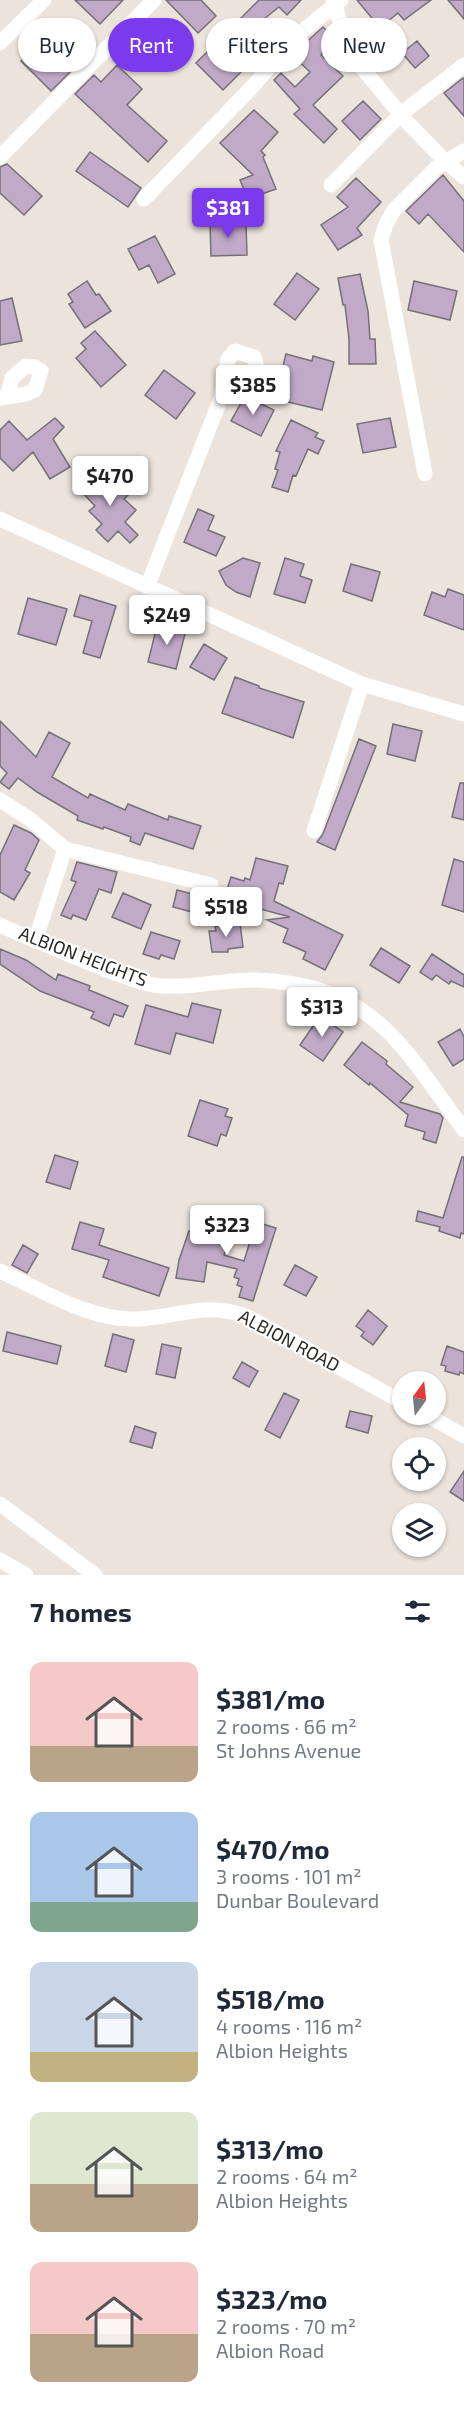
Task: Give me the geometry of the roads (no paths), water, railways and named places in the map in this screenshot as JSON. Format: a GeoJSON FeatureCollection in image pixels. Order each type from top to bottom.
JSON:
{"type":"FeatureCollection","features":[{"type":"Feature","properties":{"kind":"street"},"geometry":{"type":"LineString","coordinates":[[2,39],[44,0]]}},
{"type":"Feature","properties":{"kind":"street"},"geometry":{"type":"LineString","coordinates":[[0,157],[154,0]]}},
{"type":"Feature","properties":{"kind":"street"},"geometry":{"type":"LineString","coordinates":[[144,199],[254,85],[294,38],[336,2],[350,53],[401,114],[447,163],[464,177]]}},
{"type":"Feature","properties":{"kind":"street"},"geometry":{"type":"LineString","coordinates":[[331,184],[401,114],[464,65]]}},
{"type":"Feature","properties":{"kind":"street"},"geometry":{"type":"LineString","coordinates":[[425,474],[417,442],[381,240],[394,210],[436,168],[464,151]]}},
{"type":"Feature","properties":{"kind":"street"},"geometry":{"type":"LineString","coordinates":[[147,587],[221,398]]}},
{"type":"Feature","properties":{"kind":"street"},"geometry":{"type":"LineString","coordinates":[[0,519],[362,684],[464,714]]}},
{"type":"Feature","properties":{"kind":"street"},"geometry":{"type":"LineString","coordinates":[[314,831],[362,684]]}},
{"type":"Feature","properties":{"kind":"street"},"geometry":{"type":"LineString","coordinates":[[0,800],[31,820],[65,849],[211,885]]}},
{"type":"Feature","properties":{"kind":"street"},"geometry":{"type":"LineString","coordinates":[[34,941],[65,849]]}},
{"type":"Feature","properties":{"kind":"street","name":"ALBION HEIGHTS"},"geometry":{"type":"LineString","coordinates":[[0,924],[34,941],[126,977],[153,985],[256,980],[298,984],[335,994],[369,1014],[395,1036],[464,1130]]}},
{"type":"Feature","properties":{"kind":"street","name":"ALBION ROAD"},"geometry":{"type":"LineString","coordinates":[[0,1271],[100,1315],[136,1319],[211,1308],[229,1310],[246,1316],[392,1396]]}},
{"type":"Feature","properties":{"kind":"street"},"geometry":{"type":"LineString","coordinates":[[444,1425],[464,1436]]}},
{"type":"Feature","properties":{"kind":"street"},"geometry":{"type":"LineString","coordinates":[[0,1504],[95,1575]]}},
{"type":"Feature","properties":{"kind":"street"},"geometry":{"type":"LineString","coordinates":[[0,1560],[26,1575]]}}]}
